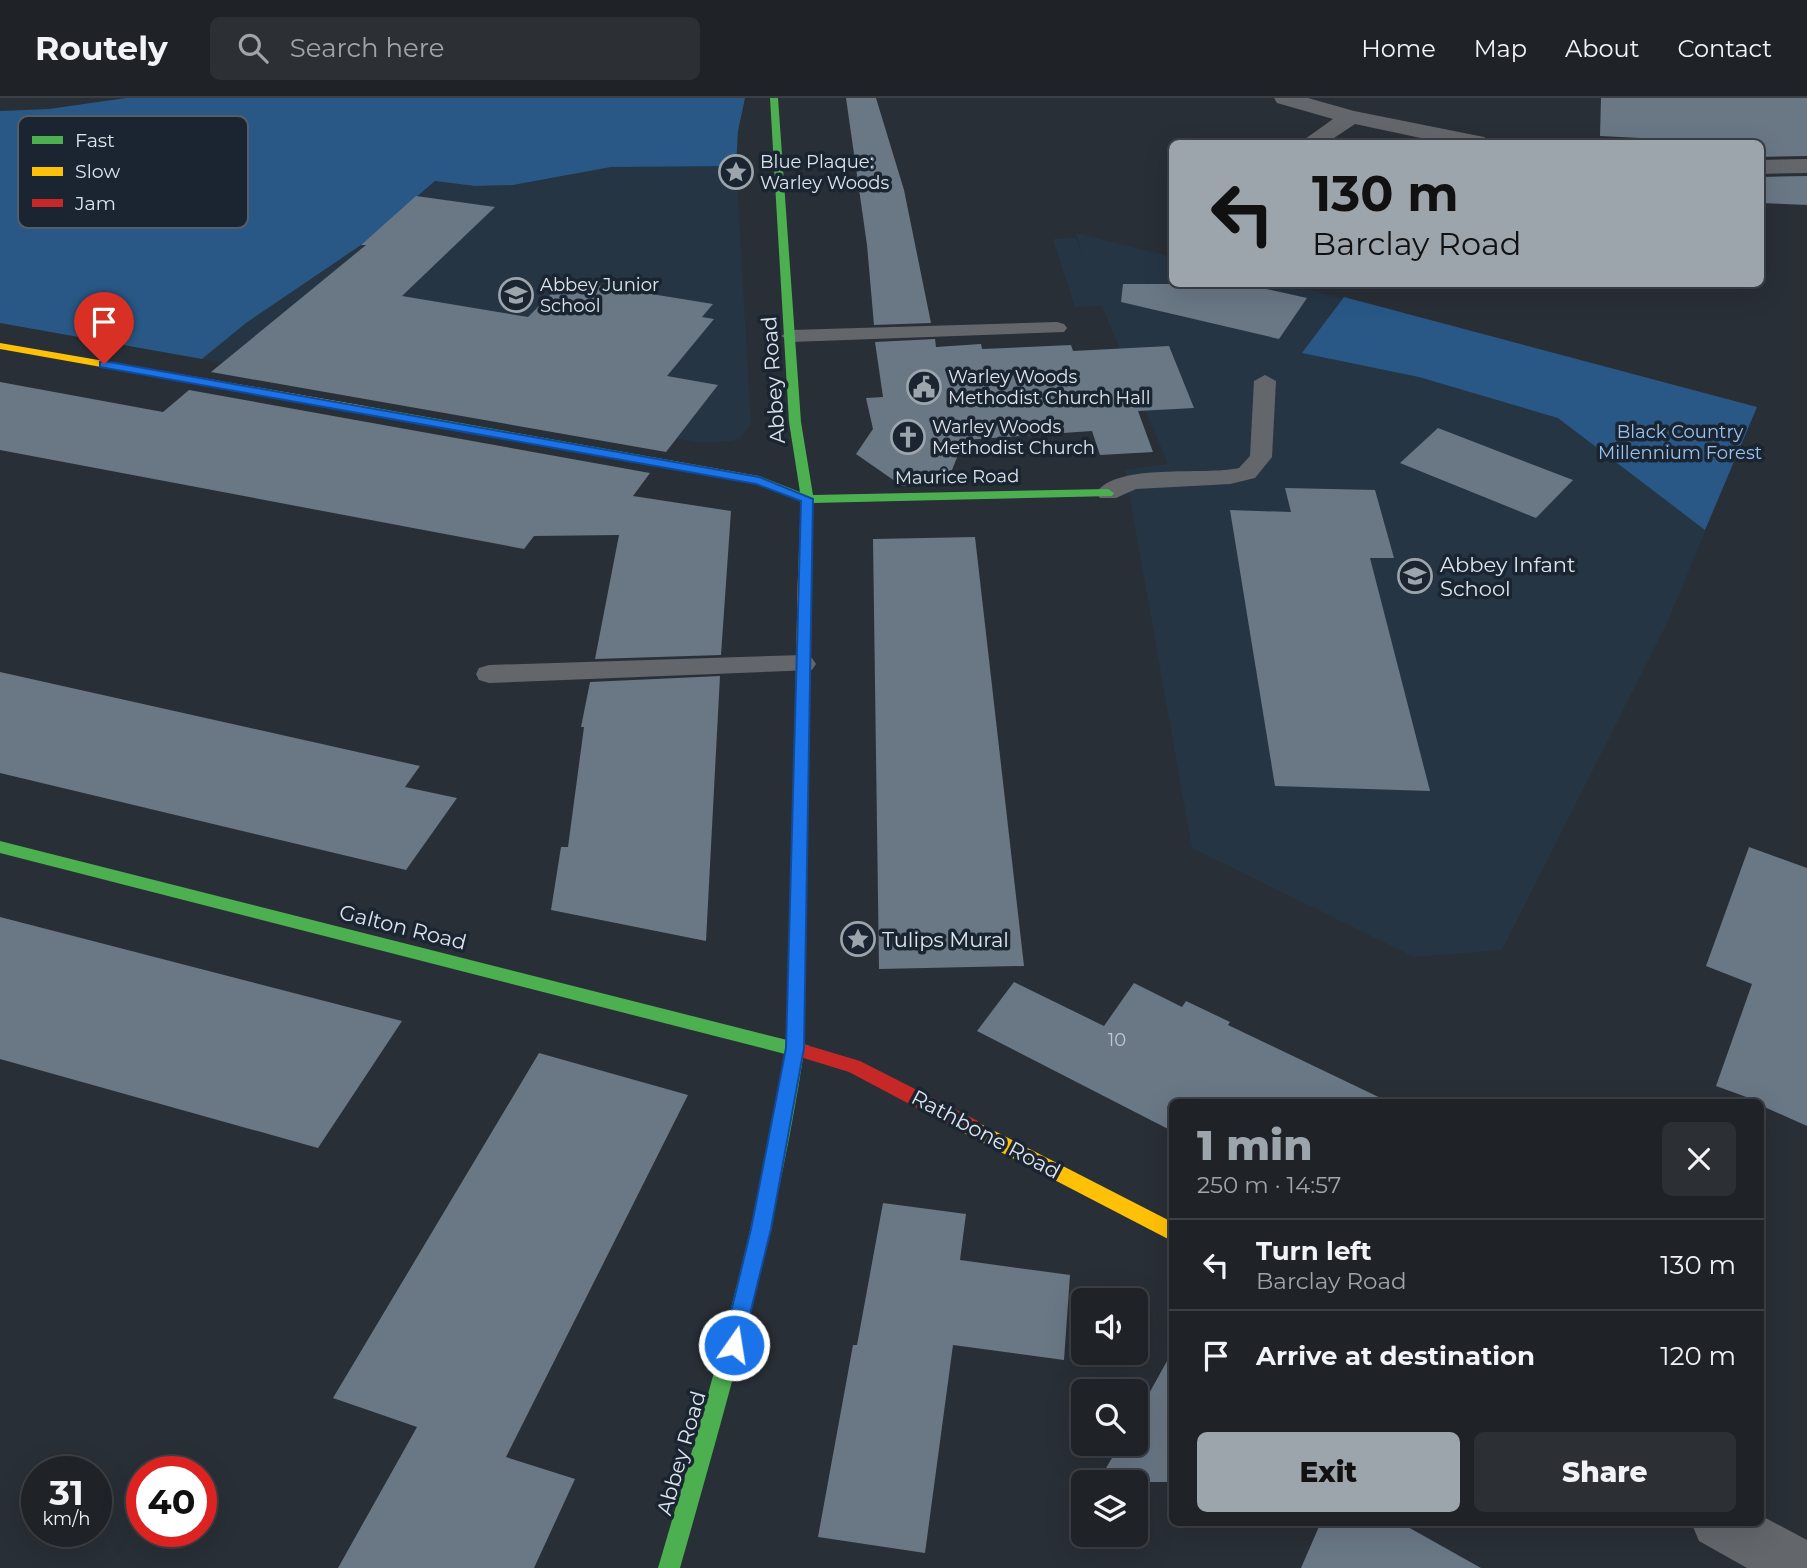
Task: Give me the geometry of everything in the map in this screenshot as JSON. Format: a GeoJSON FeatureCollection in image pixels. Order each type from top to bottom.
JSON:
{"type":"FeatureCollection","features":[{"type":"Feature","properties":{"kind":"street","name":"Abbey Road"},"geometry":{"type":"LineString","coordinates":[[670,1568],[734,1345],[761,1229],[795,1048],[807,499],[795,422],[774,98]]}},
{"type":"Feature","properties":{"kind":"street"},"geometry":{"type":"LineString","coordinates":[[1285,98],[1351,117],[1464,140]]}},
{"type":"Feature","properties":{"kind":"street"},"geometry":{"type":"LineString","coordinates":[[1315,140],[1351,117]]}},
{"type":"Feature","properties":{"kind":"street"},"geometry":{"type":"LineString","coordinates":[[1764,167],[1807,166]]}},
{"type":"Feature","properties":{"kind":"street"},"geometry":{"type":"LineString","coordinates":[[0,346],[759,480],[807,499]]}},
{"type":"Feature","properties":{"kind":"street","name":"Maurice Road"},"geometry":{"type":"LineString","coordinates":[[807,499],[1108,493]]}},
{"type":"Feature","properties":{"kind":"street","name":"Galton Road"},"geometry":{"type":"LineString","coordinates":[[0,847],[795,1048]]}},
{"type":"Feature","properties":{"kind":"street","name":"Rathbone Road"},"geometry":{"type":"LineString","coordinates":[[795,1048],[854,1066],[1169,1230]]}},
{"type":"Feature","properties":{"kind":"street"},"geometry":{"type":"LineString","coordinates":[[1725,1526],[1803,1568]]}},
{"type":"Feature","properties":{"kind":"lane"},"geometry":{"type":"LineString","coordinates":[[791,336],[1057,328]]}},
{"type":"Feature","properties":{"kind":"lane"},"geometry":{"type":"LineString","coordinates":[[1108,493],[1132,482],[1230,477],[1247,473],[1261,457],[1265,381]]}},
{"type":"Feature","properties":{"kind":"lane"},"geometry":{"type":"LineString","coordinates":[[489,674],[803,664]]}},
{"type":"Feature","properties":{"kind":"shaded area","name":"Abbey Junior School"},"geometry":{"type":"Polygon","coordinates":[[[736,166],[751,425],[741,437],[732,441],[698,442],[202,359],[246,323],[361,245],[436,181],[475,186],[513,185],[611,167],[736,166]]]}},
{"type":"Feature","properties":{"kind":"shaded area","name":"Abbey Infant School"},"geometry":{"type":"Polygon","coordinates":[[[1076,233],[1169,256],[1169,287],[1298,287],[1757,407],[1667,623],[1502,950],[1414,957],[1192,848],[1125,470],[1168,464],[1102,306],[1075,307],[1053,239],[1076,238],[1083,256],[1076,233]]]}},
{"type":"Feature","properties":{"kind":"green space"},"geometry":{"type":"Polygon","coordinates":[[[126,98],[745,98],[738,131],[736,166],[611,167],[513,185],[475,186],[435,181],[361,245],[246,323],[202,359],[0,323],[0,111],[49,109],[126,98]]]}},
{"type":"Feature","properties":{"kind":"green space","name":"Black Country Millennium Forest"},"geometry":{"type":"Polygon","coordinates":[[[1344,297],[1757,407],[1705,530],[1558,418],[1419,377],[1302,353],[1344,297]]]}},
{"type":"Feature","properties":{"kind":"building"},"geometry":{"type":"Polygon","coordinates":[[[846,98],[876,98],[904,190],[931,323],[874,325],[867,245],[846,98]]]}},
{"type":"Feature","properties":{"kind":"building"},"geometry":{"type":"Polygon","coordinates":[[[1601,98],[1807,98],[1807,156],[1764,157],[1764,140],[1600,136],[1601,98]]]}},
{"type":"Feature","properties":{"kind":"building"},"geometry":{"type":"Polygon","coordinates":[[[1807,176],[1807,205],[1764,203],[1764,177],[1807,176]]]}},
{"type":"Feature","properties":{"kind":"building","name":"Abbey Junior School"},"geometry":{"type":"Polygon","coordinates":[[[416,196],[495,207],[402,296],[528,317],[565,280],[713,304],[702,317],[714,319],[667,376],[718,385],[666,452],[211,372],[366,245],[361,245],[416,196]]]}},
{"type":"Feature","properties":{"kind":"building"},"geometry":{"type":"Polygon","coordinates":[[[1123,284],[1258,287],[1307,298],[1279,339],[1121,302],[1123,284]]]}},
{"type":"Feature","properties":{"kind":"building"},"geometry":{"type":"Polygon","coordinates":[[[935,339],[936,347],[981,344],[982,349],[1071,345],[1073,351],[1169,346],[1194,408],[1138,411],[1153,452],[1100,455],[1092,431],[964,440],[946,485],[902,486],[856,454],[873,429],[866,398],[883,397],[875,342],[935,339]]]}},
{"type":"Feature","properties":{"kind":"building"},"geometry":{"type":"Polygon","coordinates":[[[0,382],[163,412],[189,390],[650,473],[633,496],[731,511],[721,655],[595,659],[619,535],[534,536],[524,549],[0,450],[0,382]]]}},
{"type":"Feature","properties":{"kind":"building"},"geometry":{"type":"Polygon","coordinates":[[[1438,428],[1573,480],[1536,518],[1400,463],[1438,428]]]}},
{"type":"Feature","properties":{"kind":"building"},"geometry":{"type":"Polygon","coordinates":[[[1285,488],[1375,490],[1394,558],[1370,558],[1430,791],[1275,786],[1230,510],[1291,512],[1285,488]]]}},
{"type":"Feature","properties":{"kind":"building"},"geometry":{"type":"Polygon","coordinates":[[[975,537],[1024,966],[879,969],[873,539],[975,537]]]}},
{"type":"Feature","properties":{"kind":"building"},"geometry":{"type":"Polygon","coordinates":[[[0,672],[420,766],[405,787],[457,798],[406,870],[0,773],[0,672]]]}},
{"type":"Feature","properties":{"kind":"building"},"geometry":{"type":"Polygon","coordinates":[[[720,676],[706,941],[551,910],[561,847],[568,847],[584,727],[581,727],[590,682],[720,676]]]}},
{"type":"Feature","properties":{"kind":"building"},"geometry":{"type":"Polygon","coordinates":[[[1749,847],[1807,868],[1807,1126],[1764,1107],[1764,1099],[1752,1099],[1716,1086],[1752,984],[1706,966],[1749,847]]]}},
{"type":"Feature","properties":{"kind":"building"},"geometry":{"type":"Polygon","coordinates":[[[0,917],[402,1021],[318,1148],[0,1059],[0,917]]]}},
{"type":"Feature","properties":{"kind":"building"},"geometry":{"type":"Polygon","coordinates":[[[1014,982],[1104,1026],[1134,983],[1182,1007],[1186,1001],[1230,1022],[1228,1025],[1383,1099],[1169,1099],[1169,1129],[977,1031],[1014,982]]]}},
{"type":"Feature","properties":{"kind":"building"},"geometry":{"type":"Polygon","coordinates":[[[539,1053],[688,1095],[506,1457],[575,1479],[534,1568],[338,1568],[417,1427],[333,1398],[539,1053]]]}},
{"type":"Feature","properties":{"kind":"building"},"geometry":{"type":"Polygon","coordinates":[[[883,1203],[966,1214],[960,1260],[1070,1275],[1064,1360],[953,1345],[925,1553],[818,1537],[853,1345],[857,1345],[883,1203]]]}},
{"type":"Feature","properties":{"kind":"building"},"geometry":{"type":"Polygon","coordinates":[[[1169,1357],[1169,1482],[1148,1482],[1148,1470],[1105,1470],[1113,1456],[1148,1456],[1148,1395],[1169,1357]]]}},
{"type":"Feature","properties":{"kind":"building"},"geometry":{"type":"Polygon","coordinates":[[[1319,1526],[1406,1526],[1481,1568],[1301,1568],[1319,1526]]]}},
{"type":"Feature","properties":{"kind":"traffic: fast"},"geometry":{"type":"LineString","coordinates":[[774,98],[795,422],[807,499],[805,575]]}},
{"type":"Feature","properties":{"kind":"traffic: fast"},"geometry":{"type":"LineString","coordinates":[[365,410],[759,480],[807,499],[1108,493]]}},
{"type":"Feature","properties":{"kind":"traffic: fast"},"geometry":{"type":"LineString","coordinates":[[0,847],[803,1051]]}},
{"type":"Feature","properties":{"kind":"traffic: fast"},"geometry":{"type":"LineString","coordinates":[[669,1568],[741,1311],[772,1181],[797,1036],[798,933]]}},
{"type":"Feature","properties":{"kind":"traffic: slow"},"geometry":{"type":"LineString","coordinates":[[0,346],[365,410]]}},
{"type":"Feature","properties":{"kind":"traffic: slow"},"geometry":{"type":"LineString","coordinates":[[798,933],[805,575]]}},
{"type":"Feature","properties":{"kind":"traffic: slow"},"geometry":{"type":"LineString","coordinates":[[971,1127],[1169,1230]]}},
{"type":"Feature","properties":{"kind":"traffic: jam"},"geometry":{"type":"LineString","coordinates":[[803,1051],[854,1066],[971,1127]]}},
{"type":"Feature","properties":{"kind":"place","name":"Blue Plaque: Warley Woods"},"geometry":{"type":"Point","coordinates":[736,172]}},
{"type":"Feature","properties":{"kind":"place","name":"Abbey Junior School"},"geometry":{"type":"Point","coordinates":[516,295]}},
{"type":"Feature","properties":{"kind":"place","name":"Warley Woods Methodist Church Hall"},"geometry":{"type":"Point","coordinates":[924,387]}},
{"type":"Feature","properties":{"kind":"place","name":"Warley Woods Methodist Church"},"geometry":{"type":"Point","coordinates":[908,437]}},
{"type":"Feature","properties":{"kind":"place","name":"Abbey Infant School"},"geometry":{"type":"Point","coordinates":[1415,576]}},
{"type":"Feature","properties":{"kind":"place","name":"Tulips Mural"},"geometry":{"type":"Point","coordinates":[858,939]}},
{"type":"Feature","properties":{"kind":"route"},"geometry":{"type":"LineString","coordinates":[[104,364],[759,480],[807,499],[795,1048],[761,1229],[734,1345]]}}]}
